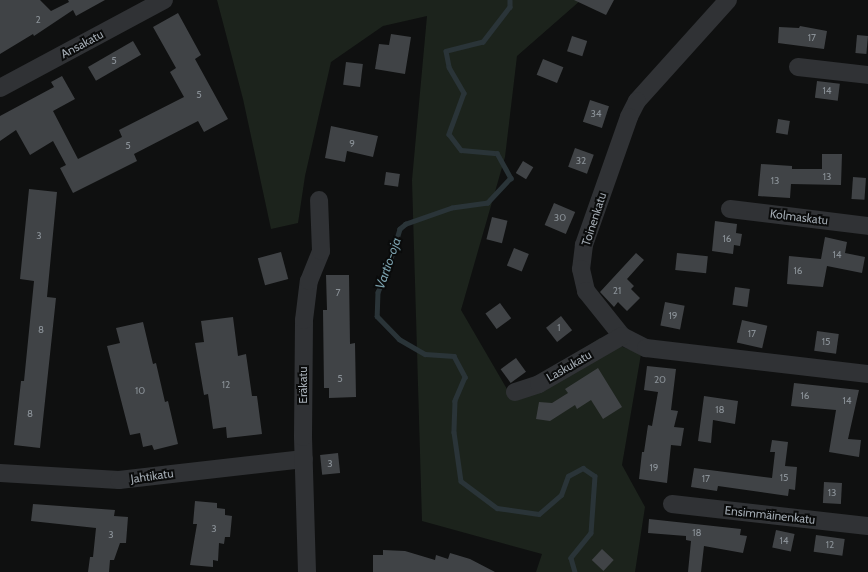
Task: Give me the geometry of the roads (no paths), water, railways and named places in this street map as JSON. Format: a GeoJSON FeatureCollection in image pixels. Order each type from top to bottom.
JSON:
{"type":"FeatureCollection","features":[{"type":"Feature","properties":{"kind":"street","name":"Ansakatu"},"geometry":{"type":"LineString","coordinates":[[0,88],[164,0]]}},
{"type":"Feature","properties":{"kind":"street","name":"Toinenkatu"},"geometry":{"type":"LineString","coordinates":[[728,0],[637,101],[628,117],[584,245],[581,269],[586,291],[622,336],[646,348],[868,374]]}},
{"type":"Feature","properties":{"kind":"street"},"geometry":{"type":"LineString","coordinates":[[798,67],[868,75]]}},
{"type":"Feature","properties":{"kind":"street","name":"Eräkatu"},"geometry":{"type":"LineString","coordinates":[[307,572],[304,458],[304,320],[309,281],[321,251],[319,200]]}},
{"type":"Feature","properties":{"kind":"street","name":"Kolmaskatu"},"geometry":{"type":"LineString","coordinates":[[730,209],[868,226]]}},
{"type":"Feature","properties":{"kind":"street","name":"Laskukatu"},"geometry":{"type":"LineString","coordinates":[[515,392],[539,384],[622,336]]}},
{"type":"Feature","properties":{"kind":"street","name":"Jahtikatu"},"geometry":{"type":"LineString","coordinates":[[0,473],[119,480],[304,458]]}},
{"type":"Feature","properties":{"kind":"street","name":"Ensimmäinenkatu"},"geometry":{"type":"LineString","coordinates":[[672,504],[868,526]]}},
{"type":"Feature","properties":{"kind":"waterway","name":"Vartio-oja"},"geometry":{"type":"LineString","coordinates":[[510,0],[510,7],[483,42],[446,51],[449,67],[464,93],[449,134],[461,150],[497,153],[511,178],[488,203],[452,208],[406,224],[400,229],[388,269],[378,292],[377,316],[399,339],[425,354],[454,356],[465,377],[455,401],[454,432],[461,481],[497,508],[539,514],[561,495],[568,476],[583,468],[595,476],[591,533],[571,558],[575,572]]}}]}
